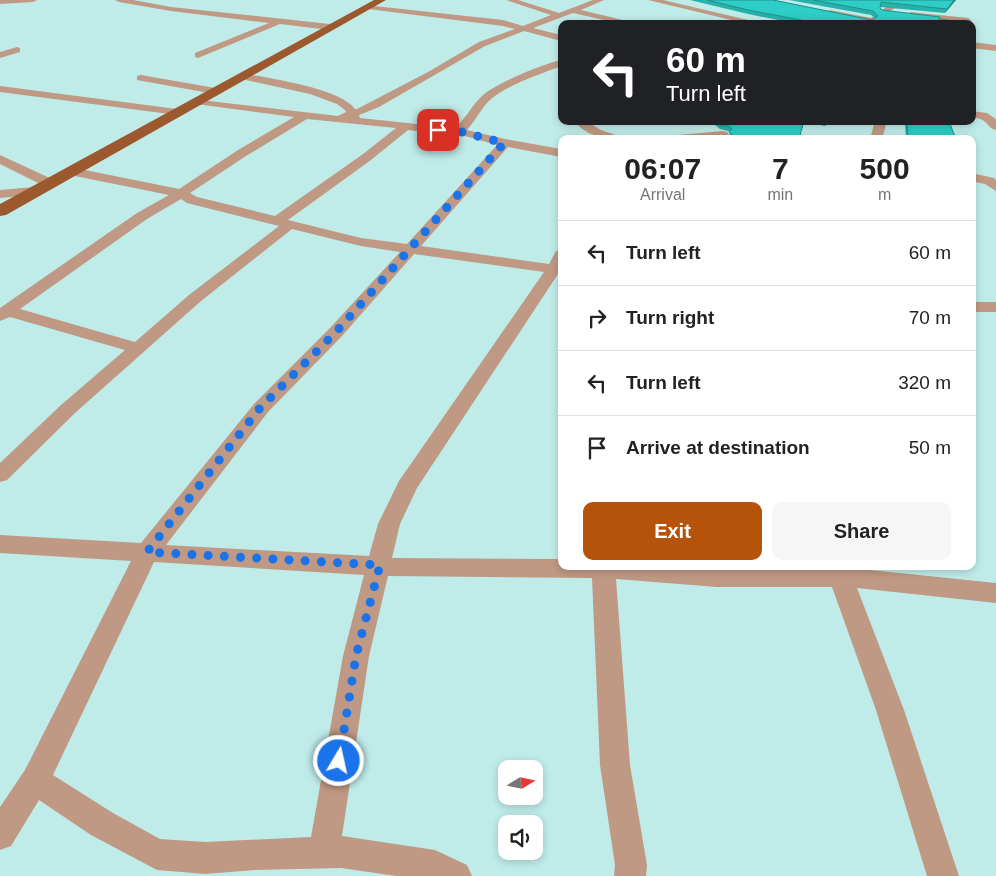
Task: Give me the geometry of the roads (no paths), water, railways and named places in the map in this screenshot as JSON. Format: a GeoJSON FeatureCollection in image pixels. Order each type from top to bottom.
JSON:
{"type":"FeatureCollection","features":[{"type":"Feature","properties":{"kind":"main road"},"geometry":{"type":"LineString","coordinates":[[0,210],[381,0]]}},
{"type":"Feature","properties":{"kind":"street"},"geometry":{"type":"LineString","coordinates":[[0,2],[33,0]]}},
{"type":"Feature","properties":{"kind":"street"},"geometry":{"type":"LineString","coordinates":[[119,0],[278,22],[330,27]]}},
{"type":"Feature","properties":{"kind":"street"},"geometry":{"type":"LineString","coordinates":[[155,6],[173,0]]}},
{"type":"Feature","properties":{"kind":"street"},"geometry":{"type":"LineString","coordinates":[[510,0],[558,14]]}},
{"type":"Feature","properties":{"kind":"street"},"geometry":{"type":"LineString","coordinates":[[565,0],[584,4]]}},
{"type":"Feature","properties":{"kind":"street"},"geometry":{"type":"LineString","coordinates":[[354,117],[482,44],[584,4],[600,0]]}},
{"type":"Feature","properties":{"kind":"street"},"geometry":{"type":"LineString","coordinates":[[652,0],[744,20]]}},
{"type":"Feature","properties":{"kind":"street"},"geometry":{"type":"LineString","coordinates":[[884,0],[899,1]]}},
{"type":"Feature","properties":{"kind":"street"},"geometry":{"type":"LineString","coordinates":[[872,20],[899,1]]}},
{"type":"Feature","properties":{"kind":"street"},"geometry":{"type":"LineString","coordinates":[[368,7],[470,18],[524,28],[558,37]]}},
{"type":"Feature","properties":{"kind":"street"},"geometry":{"type":"LineString","coordinates":[[572,10],[617,20]]}},
{"type":"Feature","properties":{"kind":"street"},"geometry":{"type":"LineString","coordinates":[[884,10],[960,20]]}},
{"type":"Feature","properties":{"kind":"street"},"geometry":{"type":"LineString","coordinates":[[824,11],[862,20]]}},
{"type":"Feature","properties":{"kind":"street"},"geometry":{"type":"LineString","coordinates":[[198,55],[278,22]]}},
{"type":"Feature","properties":{"kind":"street"},"geometry":{"type":"LineString","coordinates":[[976,46],[996,48]]}},
{"type":"Feature","properties":{"kind":"street"},"geometry":{"type":"LineString","coordinates":[[0,55],[17,50]]}},
{"type":"Feature","properties":{"kind":"street"},"geometry":{"type":"LineString","coordinates":[[196,101],[329,119],[354,117],[449,132],[464,128],[472,113],[488,96],[522,78],[558,64]]}},
{"type":"Feature","properties":{"kind":"street"},"geometry":{"type":"LineString","coordinates":[[241,76],[330,97],[344,104],[354,117]]}},
{"type":"Feature","properties":{"kind":"street"},"geometry":{"type":"LineString","coordinates":[[141,78],[215,91]]}},
{"type":"Feature","properties":{"kind":"street"},"geometry":{"type":"LineString","coordinates":[[0,90],[177,112]]}},
{"type":"Feature","properties":{"kind":"street"},"geometry":{"type":"LineString","coordinates":[[976,115],[987,116],[993,120],[996,127]]}},
{"type":"Feature","properties":{"kind":"street"},"geometry":{"type":"LineString","coordinates":[[4,313],[142,216],[304,116]]}},
{"type":"Feature","properties":{"kind":"street"},"geometry":{"type":"LineString","coordinates":[[584,125],[601,135]]}},
{"type":"Feature","properties":{"kind":"street"},"geometry":{"type":"LineString","coordinates":[[714,125],[714,128],[724,135]]}},
{"type":"Feature","properties":{"kind":"street"},"geometry":{"type":"LineString","coordinates":[[0,475],[68,409],[195,298],[283,223],[406,126]]}},
{"type":"Feature","properties":{"kind":"street"},"geometry":{"type":"LineString","coordinates":[[458,131],[504,143],[558,152]]}},
{"type":"Feature","properties":{"kind":"street"},"geometry":{"type":"LineString","coordinates":[[0,835],[36,780],[147,552],[260,408],[336,332],[504,143]]}},
{"type":"Feature","properties":{"kind":"street"},"geometry":{"type":"LineString","coordinates":[[0,159],[49,183]]}},
{"type":"Feature","properties":{"kind":"street"},"geometry":{"type":"LineString","coordinates":[[70,171],[180,193],[192,200],[361,242],[558,264]]}},
{"type":"Feature","properties":{"kind":"street"},"geometry":{"type":"LineString","coordinates":[[976,178],[994,182]]}},
{"type":"Feature","properties":{"kind":"street"},"geometry":{"type":"LineString","coordinates":[[0,194],[34,191]]}},
{"type":"Feature","properties":{"kind":"street"},"geometry":{"type":"LineString","coordinates":[[324,852],[356,656],[389,524],[407,486],[558,265]]}},
{"type":"Feature","properties":{"kind":"street"},"geometry":{"type":"LineString","coordinates":[[976,307],[996,307]]}},
{"type":"Feature","properties":{"kind":"street"},"geometry":{"type":"LineString","coordinates":[[4,313],[138,348]]}},
{"type":"Feature","properties":{"kind":"street"},"geometry":{"type":"LineString","coordinates":[[0,544],[408,568],[558,568]]}},
{"type":"Feature","properties":{"kind":"street"},"geometry":{"type":"LineString","coordinates":[[603,570],[615,765],[631,865],[630,876]]}},
{"type":"Feature","properties":{"kind":"street"},"geometry":{"type":"LineString","coordinates":[[628,570],[716,577],[841,577],[878,573],[996,593]]}},
{"type":"Feature","properties":{"kind":"street"},"geometry":{"type":"LineString","coordinates":[[841,577],[890,710],[943,876]]}},
{"type":"Feature","properties":{"kind":"street"},"geometry":{"type":"LineString","coordinates":[[36,780],[102,824],[157,854],[205,858],[255,854],[341,852],[435,866],[456,876]]}}]}
